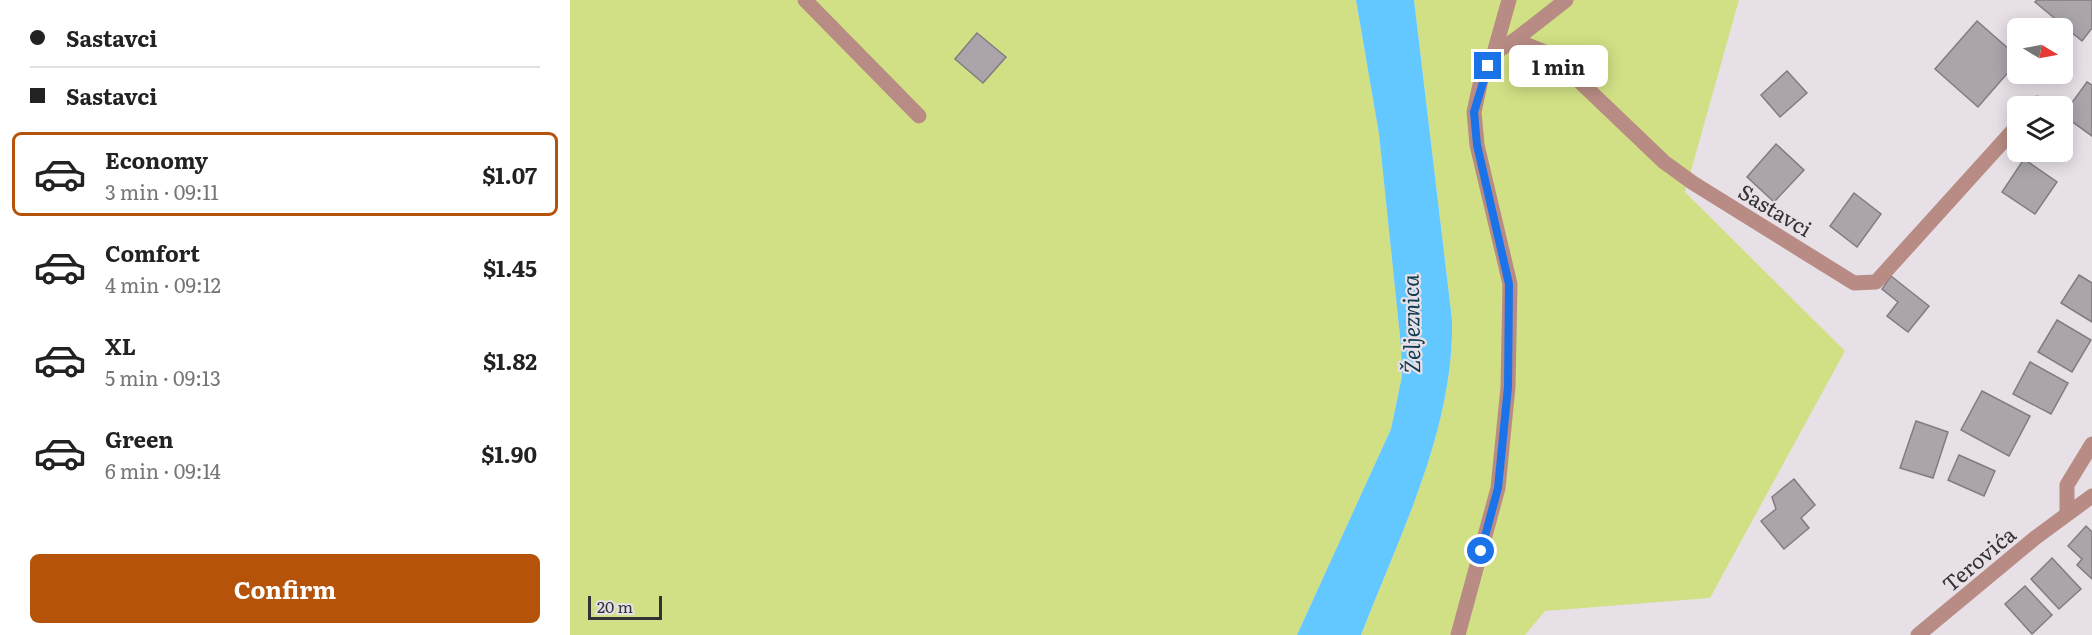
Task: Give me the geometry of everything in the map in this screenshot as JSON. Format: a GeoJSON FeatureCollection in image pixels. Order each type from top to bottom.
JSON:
{"type":"FeatureCollection","features":[{"type":"Feature","properties":{"kind":"street"},"geometry":{"type":"LineString","coordinates":[[805,0],[920,116]]}},
{"type":"Feature","properties":{"kind":"street"},"geometry":{"type":"LineString","coordinates":[[1458,635],[1498,488],[1508,387],[1509,284],[1477,145],[1474,112],[1481,80],[1494,53],[1509,0]]}},
{"type":"Feature","properties":{"kind":"street"},"geometry":{"type":"LineString","coordinates":[[1494,53],[1515,40],[1566,0]]}},
{"type":"Feature","properties":{"kind":"street","name":"Sastavci"},"geometry":{"type":"LineString","coordinates":[[1515,40],[1551,55],[1664,162],[1693,183],[1854,283],[1866,285],[1876,282],[2007,137]]}},
{"type":"Feature","properties":{"kind":"street"},"geometry":{"type":"LineString","coordinates":[[2067,513],[2067,485],[2092,444]]}},
{"type":"Feature","properties":{"kind":"street","name":"Terovića"},"geometry":{"type":"LineString","coordinates":[[1918,635],[2067,513],[2092,496]]}},
{"type":"Feature","properties":{"kind":"green space"},"geometry":{"type":"Polygon","coordinates":[[[570,0],[1356,0],[1379,134],[1401,346],[1402,376],[1391,429],[1297,635],[570,635],[570,0]]]}},
{"type":"Feature","properties":{"kind":"green space"},"geometry":{"type":"Polygon","coordinates":[[[1414,0],[1739,0],[1685,192],[1845,351],[1710,598],[1545,611],[1525,635],[1361,635],[1422,481],[1444,401],[1450,361],[1452,320],[1414,0]]]}},
{"type":"Feature","properties":{"kind":"water","name":"Željeznica"},"geometry":{"type":"Polygon","coordinates":[[[1356,0],[1414,0],[1452,320],[1450,361],[1444,401],[1422,481],[1361,635],[1297,635],[1391,429],[1402,376],[1401,346],[1379,134],[1356,0]]]}},
{"type":"Feature","properties":{"kind":"building"},"geometry":{"type":"Polygon","coordinates":[[[2037,0],[2092,0],[2092,28],[2082,41],[2073,34],[2073,18],[2054,18],[2035,2],[2037,0]]]}},
{"type":"Feature","properties":{"kind":"building"},"geometry":{"type":"Polygon","coordinates":[[[1977,21],[2007,47],[2007,74],[1978,107],[1935,69],[1977,21]]]}},
{"type":"Feature","properties":{"kind":"building"},"geometry":{"type":"Polygon","coordinates":[[[977,33],[1006,57],[983,83],[955,59],[977,33]]]}},
{"type":"Feature","properties":{"kind":"building"},"geometry":{"type":"Polygon","coordinates":[[[1787,71],[1807,93],[1780,117],[1761,95],[1787,71]]]}},
{"type":"Feature","properties":{"kind":"building"},"geometry":{"type":"Polygon","coordinates":[[[2087,82],[2092,85],[2092,136],[2073,122],[2073,101],[2087,82]]]}},
{"type":"Feature","properties":{"kind":"building"},"geometry":{"type":"Polygon","coordinates":[[[1776,144],[1804,170],[1774,202],[1747,177],[1776,144]]]}},
{"type":"Feature","properties":{"kind":"building"},"geometry":{"type":"Polygon","coordinates":[[[2022,162],[2028,162],[2057,182],[2035,214],[2002,192],[2022,162]]]}},
{"type":"Feature","properties":{"kind":"building"},"geometry":{"type":"Polygon","coordinates":[[[1854,193],[1881,214],[1857,247],[1830,226],[1854,193]]]}},
{"type":"Feature","properties":{"kind":"building"},"geometry":{"type":"Polygon","coordinates":[[[2079,275],[2092,283],[2092,322],[2061,303],[2079,275]]]}},
{"type":"Feature","properties":{"kind":"building"},"geometry":{"type":"Polygon","coordinates":[[[1891,276],[1929,306],[1908,332],[1887,316],[1898,302],[1882,289],[1891,276]]]}},
{"type":"Feature","properties":{"kind":"building"},"geometry":{"type":"Polygon","coordinates":[[[2057,320],[2091,340],[2072,372],[2038,352],[2057,320]]]}},
{"type":"Feature","properties":{"kind":"building"},"geometry":{"type":"Polygon","coordinates":[[[2030,362],[2068,383],[2051,414],[2013,394],[2030,362]]]}},
{"type":"Feature","properties":{"kind":"building"},"geometry":{"type":"Polygon","coordinates":[[[1982,391],[2030,416],[2009,456],[1961,430],[1982,391]]]}},
{"type":"Feature","properties":{"kind":"building"},"geometry":{"type":"Polygon","coordinates":[[[1916,421],[1948,432],[1933,478],[1900,468],[1916,421]]]}},
{"type":"Feature","properties":{"kind":"building"},"geometry":{"type":"Polygon","coordinates":[[[1959,455],[1995,471],[1984,496],[1948,480],[1959,455]]]}},
{"type":"Feature","properties":{"kind":"building"},"geometry":{"type":"Polygon","coordinates":[[[1794,479],[1815,505],[1801,518],[1809,528],[1784,549],[1761,521],[1776,509],[1772,497],[1794,479]]]}},
{"type":"Feature","properties":{"kind":"building"},"geometry":{"type":"Polygon","coordinates":[[[2086,526],[2092,532],[2092,579],[2077,565],[2082,559],[2068,546],[2086,526]]]}},
{"type":"Feature","properties":{"kind":"building"},"geometry":{"type":"Polygon","coordinates":[[[2052,558],[2081,589],[2059,609],[2031,579],[2052,558]]]}},
{"type":"Feature","properties":{"kind":"building"},"geometry":{"type":"Polygon","coordinates":[[[2025,586],[2052,615],[2032,634],[2005,604],[2025,586]]]}},
{"type":"Feature","properties":{"kind":"route"},"geometry":{"type":"LineString","coordinates":[[1481,551],[1498,488],[1508,387],[1509,284],[1477,145],[1474,112],[1481,80],[1488,66]]}}]}
